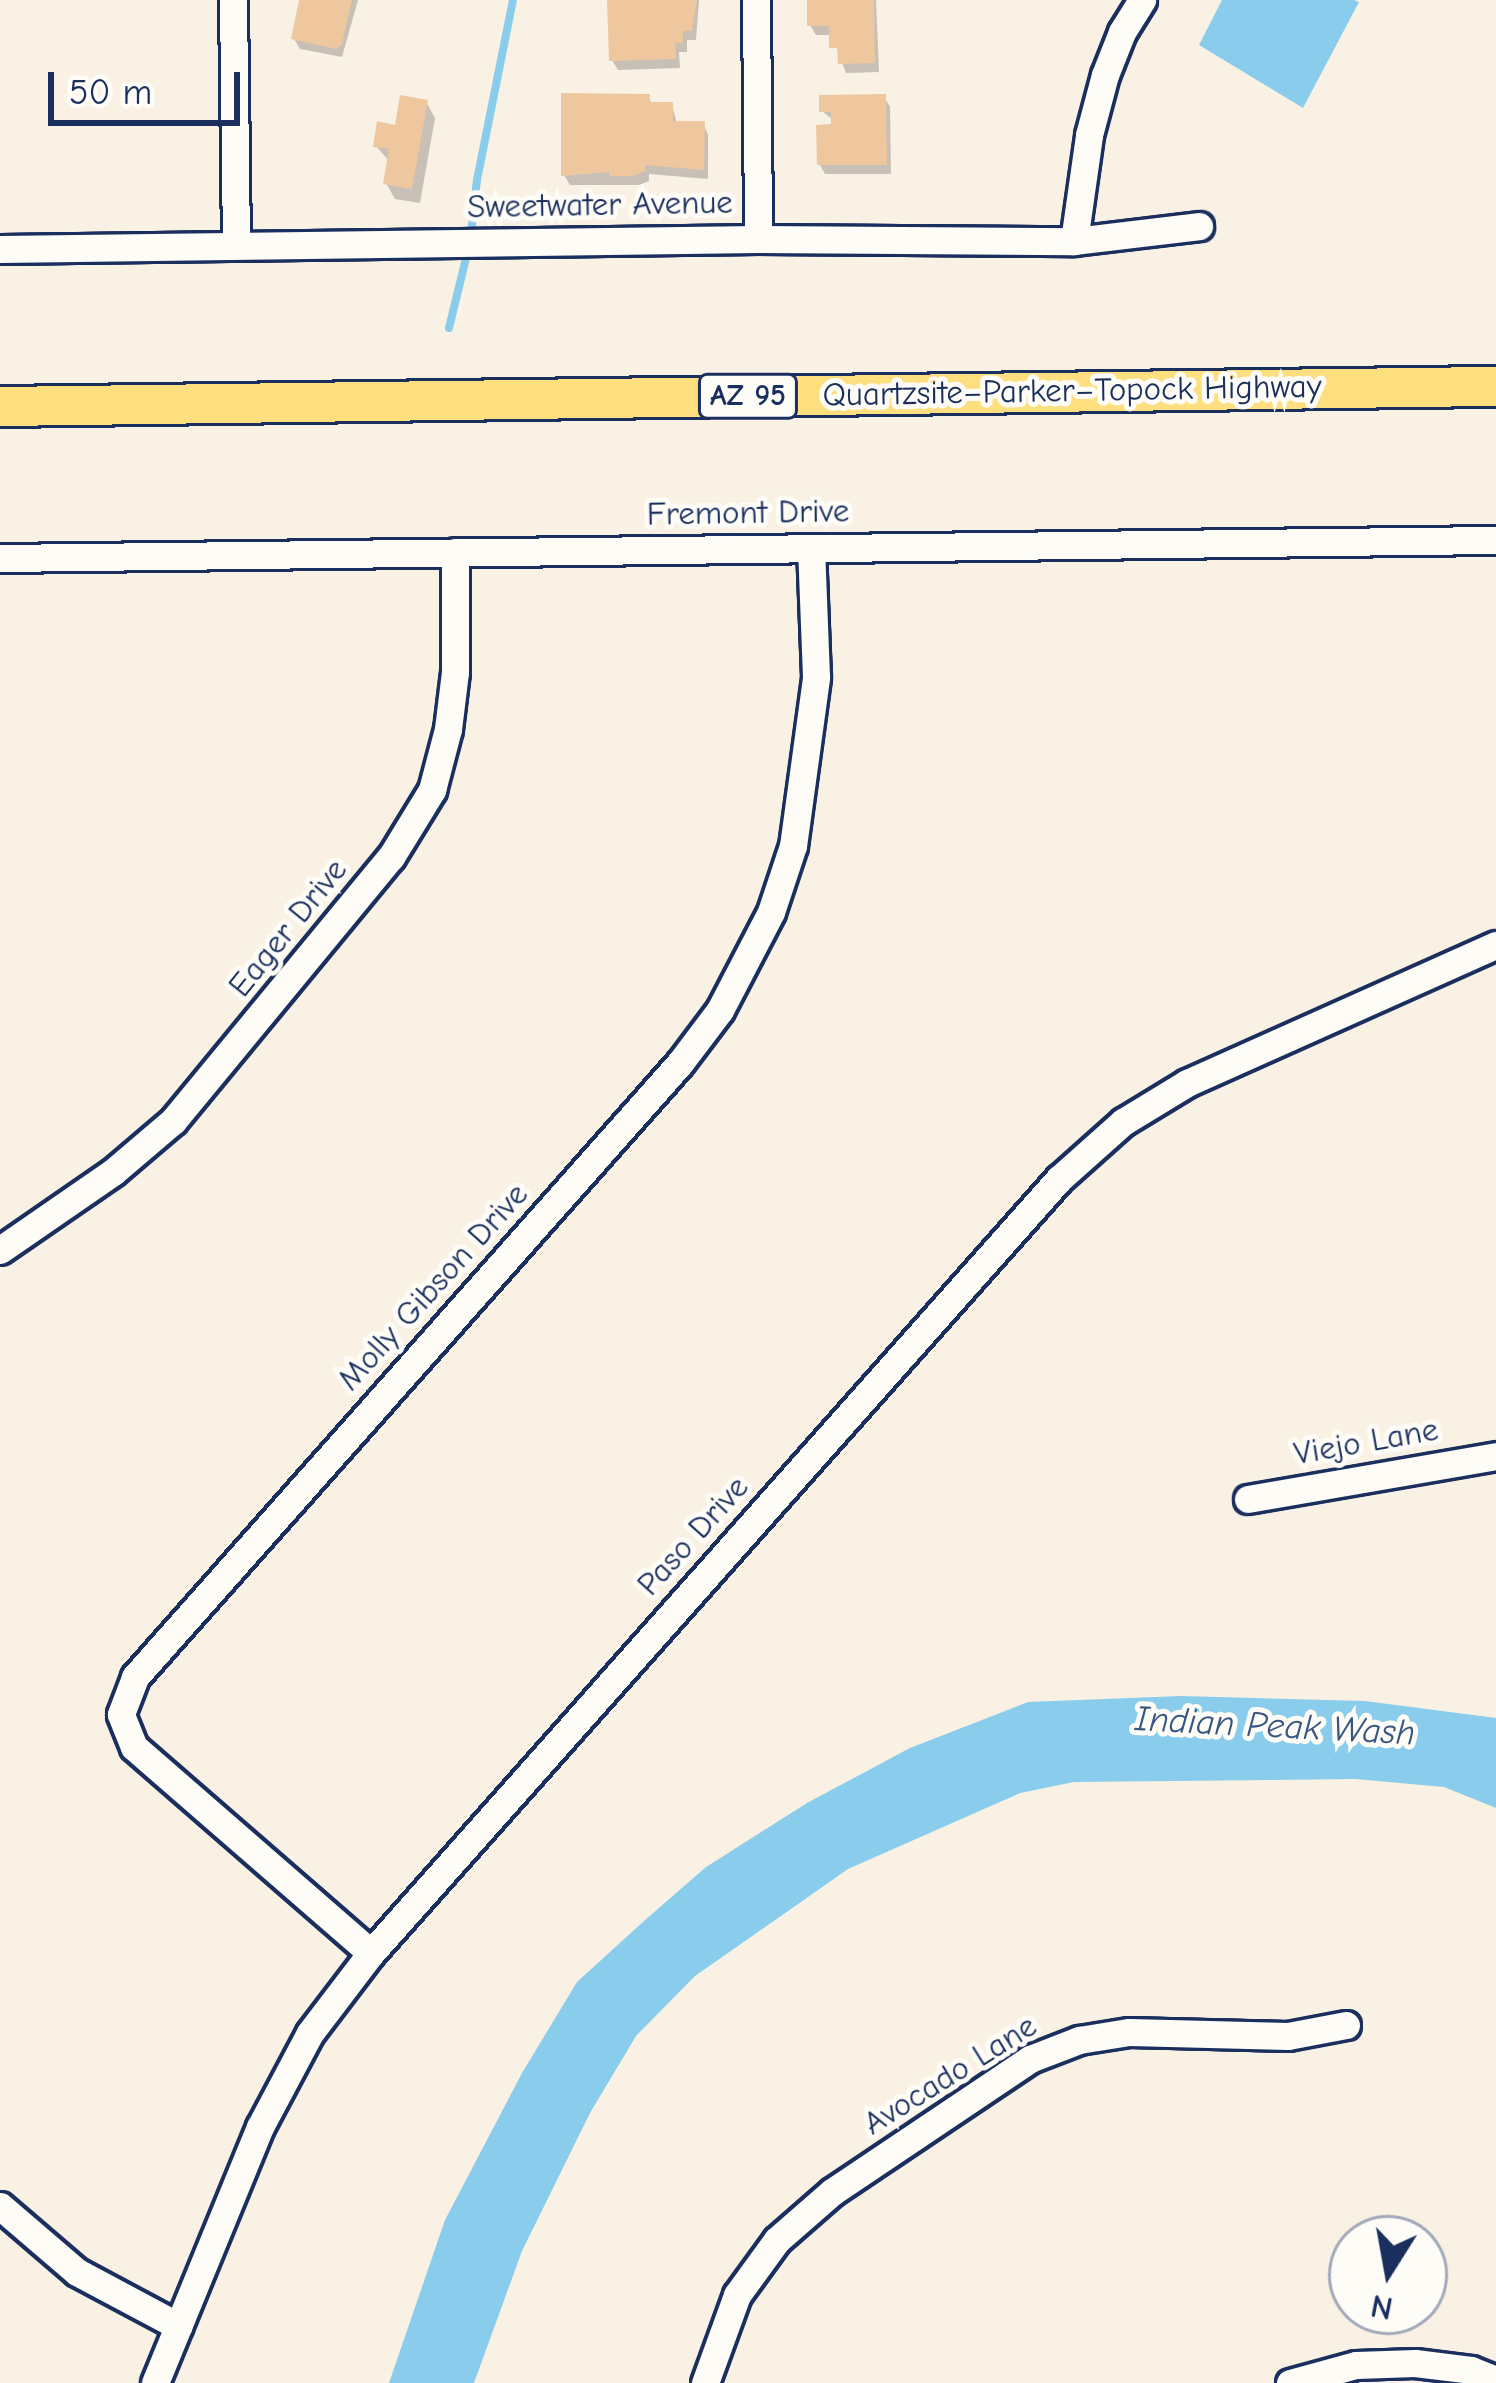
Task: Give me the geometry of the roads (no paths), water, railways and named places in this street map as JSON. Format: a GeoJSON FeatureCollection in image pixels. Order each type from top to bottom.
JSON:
{"type":"FeatureCollection","features":[{"type":"Feature","properties":{"kind":"highway","name":"Quartzsite–Parker–Topock Highway"},"geometry":{"type":"LineString","coordinates":[[0,406],[1496,386]]}},
{"type":"Feature","properties":{"kind":"street"},"geometry":{"type":"LineString","coordinates":[[233,0],[236,245]]}},
{"type":"Feature","properties":{"kind":"street"},"geometry":{"type":"LineString","coordinates":[[756,0],[758,238]]}},
{"type":"Feature","properties":{"kind":"street"},"geometry":{"type":"LineString","coordinates":[[1074,241],[1089,135],[1105,75],[1122,32],[1142,0]]}},
{"type":"Feature","properties":{"kind":"street","name":"Sweetwater Avenue"},"geometry":{"type":"LineString","coordinates":[[0,249],[758,238],[1074,241],[1199,226]]}},
{"type":"Feature","properties":{"kind":"street","name":"Fremont Drive"},"geometry":{"type":"LineString","coordinates":[[0,558],[1496,540]]}},
{"type":"Feature","properties":{"kind":"street","name":"Molly Gibson Drive"},"geometry":{"type":"LineString","coordinates":[[371,1952],[134,1747],[121,1714],[135,1677],[680,1063],[720,1010],[770,912],[794,846],[816,677],[811,548]]}},
{"type":"Feature","properties":{"kind":"street","name":"Eager Drive"},"geometry":{"type":"LineString","coordinates":[[0,1250],[113,1172],[173,1121],[392,857],[432,790],[448,729],[454,672],[455,552]]}},
{"type":"Feature","properties":{"kind":"street","name":"Paso Drive"},"geometry":{"type":"LineString","coordinates":[[155,2383],[275,2098],[310,2033],[371,1952],[1059,1179],[1124,1122],[1187,1083],[1496,944]]}},
{"type":"Feature","properties":{"kind":"street","name":"Viejo Lane"},"geometry":{"type":"LineString","coordinates":[[1248,1498],[1496,1456]]}},
{"type":"Feature","properties":{"kind":"street","name":"Avocado Lane"},"geometry":{"type":"LineString","coordinates":[[705,2383],[737,2295],[777,2240],[832,2192],[1030,2059],[1078,2040],[1129,2032],[1288,2036],[1346,2025]]}},
{"type":"Feature","properties":{"kind":"street"},"geometry":{"type":"LineString","coordinates":[[0,2206],[77,2272],[178,2326]]}},
{"type":"Feature","properties":{"kind":"street"},"geometry":{"type":"LineString","coordinates":[[1290,2383],[1356,2365],[1415,2363],[1471,2370],[1496,2380]]}},
{"type":"Feature","properties":{"kind":"water"},"geometry":{"type":"Polygon","coordinates":[[[1222,0],[1359,2],[1303,108],[1199,45],[1222,0]]]}},
{"type":"Feature","properties":{"kind":"water","name":"Indian Peak Wash"},"geometry":{"type":"Polygon","coordinates":[[[1181,1696],[1365,1701],[1496,1718],[1496,1808],[1444,1787],[1355,1779],[1074,1782],[1020,1793],[848,1869],[695,1976],[636,2036],[590,2113],[522,2251],[474,2383],[389,2383],[445,2220],[522,2073],[577,1982],[706,1867],[807,1803],[910,1748],[1028,1702],[1181,1696]]]}},
{"type":"Feature","properties":{"kind":"waterway"},"geometry":{"type":"LineString","coordinates":[[449,328],[470,242],[477,180],[513,0]]}}]}
